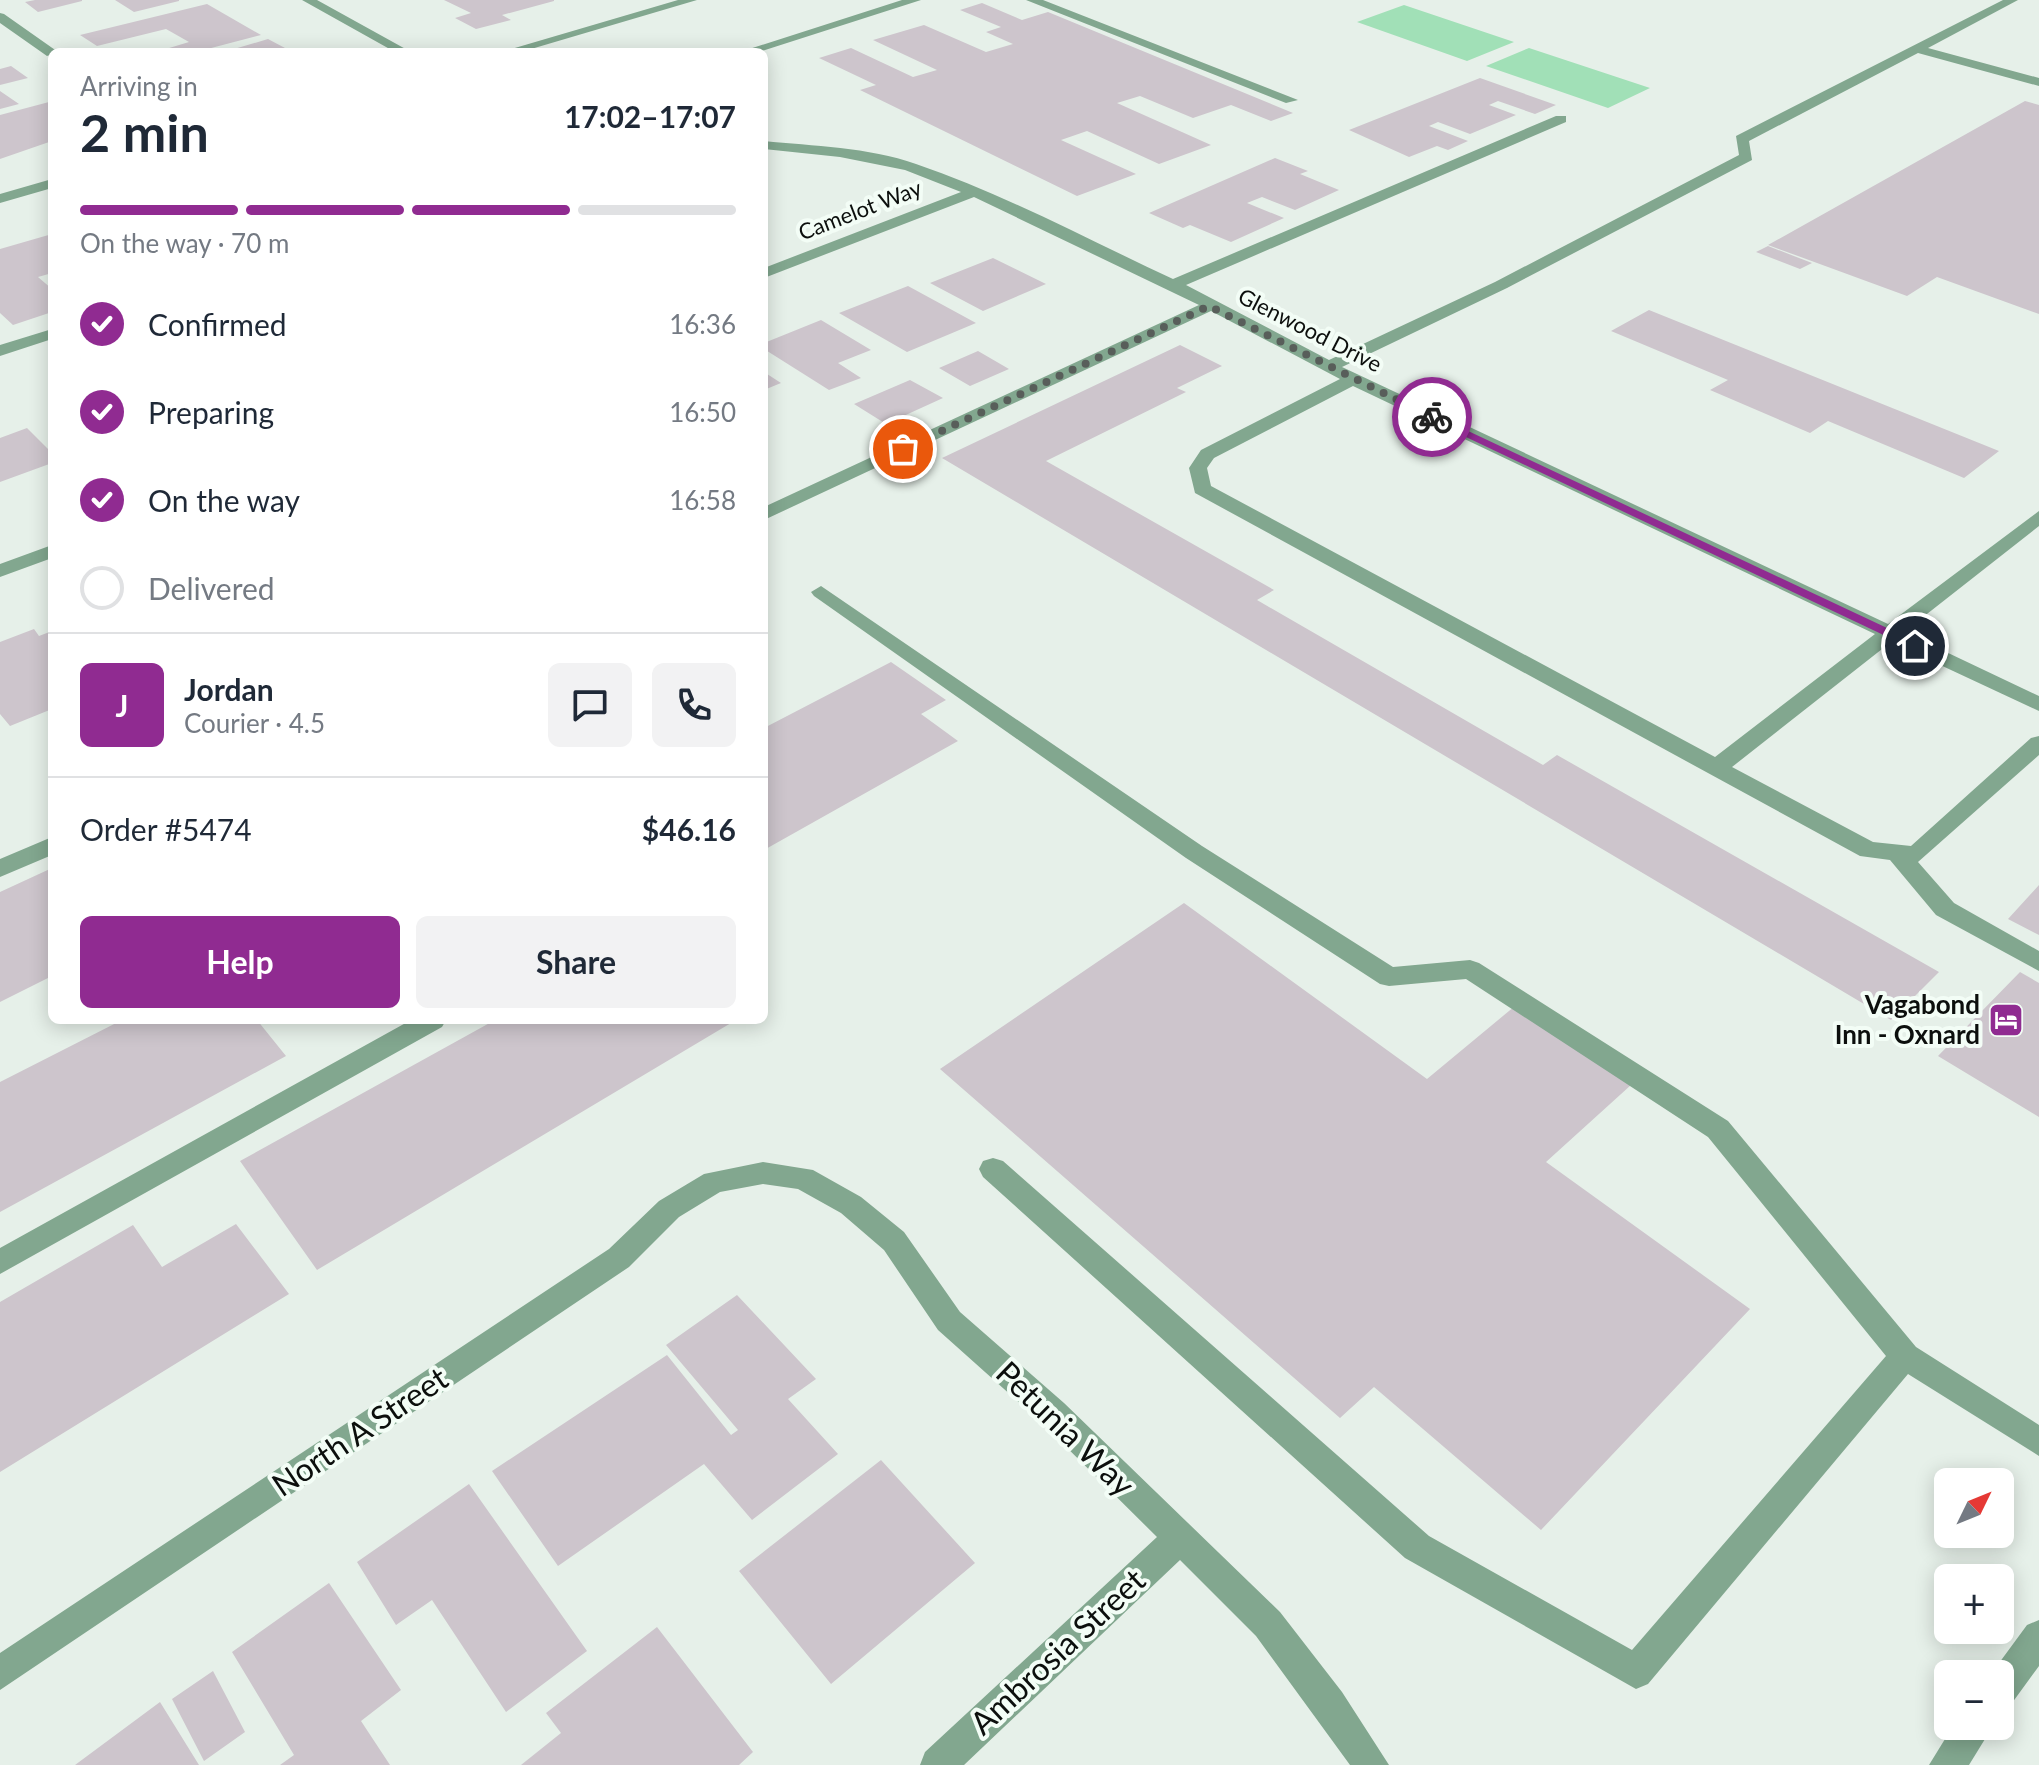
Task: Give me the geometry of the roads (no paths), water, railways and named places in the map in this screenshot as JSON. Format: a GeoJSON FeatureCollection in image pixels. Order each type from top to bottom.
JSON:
{"type":"FeatureCollection","features":[{"type":"Feature","properties":{"kind":"street"},"geometry":{"type":"LineString","coordinates":[[308,0],[398,48]]}},
{"type":"Feature","properties":{"kind":"street"},"geometry":{"type":"LineString","coordinates":[[645,0],[663,8]]}},
{"type":"Feature","properties":{"kind":"street"},"geometry":{"type":"LineString","coordinates":[[521,48],[691,0]]}},
{"type":"Feature","properties":{"kind":"street"},"geometry":{"type":"LineString","coordinates":[[759,48],[915,0]]}},
{"type":"Feature","properties":{"kind":"street"},"geometry":{"type":"LineString","coordinates":[[1032,0],[1291,100]]}},
{"type":"Feature","properties":{"kind":"street"},"geometry":{"type":"LineString","coordinates":[[1328,367],[1501,285],[1747,157],[1741,139],[2012,0]]}},
{"type":"Feature","properties":{"kind":"street"},"geometry":{"type":"LineString","coordinates":[[0,17],[48,50]]}},
{"type":"Feature","properties":{"kind":"street"},"geometry":{"type":"LineString","coordinates":[[1916,49],[2039,82]]}},
{"type":"Feature","properties":{"kind":"street"},"geometry":{"type":"LineString","coordinates":[[1173,285],[1561,119]]}},
{"type":"Feature","properties":{"kind":"street","name":"Glenwood Drive"},"geometry":{"type":"LineString","coordinates":[[768,145],[840,153],[909,166],[974,192],[1173,285],[1328,367],[2039,704]]}},
{"type":"Feature","properties":{"kind":"street"},"geometry":{"type":"LineString","coordinates":[[0,199],[48,184]]}},
{"type":"Feature","properties":{"kind":"street","name":"Camelot Way"},"geometry":{"type":"LineString","coordinates":[[768,271],[974,192]]}},
{"type":"Feature","properties":{"kind":"street"},"geometry":{"type":"LineString","coordinates":[[768,512],[1209,306]]}},
{"type":"Feature","properties":{"kind":"street"},"geometry":{"type":"LineString","coordinates":[[0,351],[48,335]]}},
{"type":"Feature","properties":{"kind":"street"},"geometry":{"type":"LineString","coordinates":[[1353,379],[1207,454],[1198,468],[1202,489],[1868,850],[1916,855],[2039,743]]}},
{"type":"Feature","properties":{"kind":"street"},"geometry":{"type":"LineString","coordinates":[[1717,767],[2039,517]]}},
{"type":"Feature","properties":{"kind":"street"},"geometry":{"type":"LineString","coordinates":[[0,571],[48,553]]}},
{"type":"Feature","properties":{"kind":"street"},"geometry":{"type":"LineString","coordinates":[[821,592],[1194,852],[1389,977],[1470,969],[1718,1129],[1905,1356],[2039,1442]]}},
{"type":"Feature","properties":{"kind":"street"},"geometry":{"type":"LineString","coordinates":[[0,869],[48,847]]}},
{"type":"Feature","properties":{"kind":"street"},"geometry":{"type":"LineString","coordinates":[[1897,853],[1945,909],[2039,962]]}},
{"type":"Feature","properties":{"kind":"street"},"geometry":{"type":"LineString","coordinates":[[0,1262],[426,1024]]}},
{"type":"Feature","properties":{"kind":"street"},"geometry":{"type":"LineString","coordinates":[[993,1169],[1417,1547],[1636,1672],[1905,1356]]}},
{"type":"Feature","properties":{"kind":"street","name":"Petunia Way"},"geometry":{"type":"LineString","coordinates":[[714,1182],[763,1173],[803,1178],[851,1205],[894,1241],[949,1321],[1053,1413],[1268,1624],[1330,1704],[1371,1765]]}},
{"type":"Feature","properties":{"kind":"street","name":"North A Street"},"geometry":{"type":"LineString","coordinates":[[0,1673],[608,1266],[669,1209],[714,1182]]}},
{"type":"Feature","properties":{"kind":"street","name":"Ambrosia Street"},"geometry":{"type":"LineString","coordinates":[[938,1765],[1179,1539]]}},
{"type":"Feature","properties":{"kind":"street"},"geometry":{"type":"LineString","coordinates":[[2014,1672],[2039,1637]]}},
{"type":"Feature","properties":{"kind":"street"},"geometry":{"type":"LineString","coordinates":[[1947,1765],[1965,1740]]}},
{"type":"Feature","properties":{"kind":"place","name":"Vagabond Inn - Oxnard"},"geometry":{"type":"Point","coordinates":[2006,1020]}}]}
